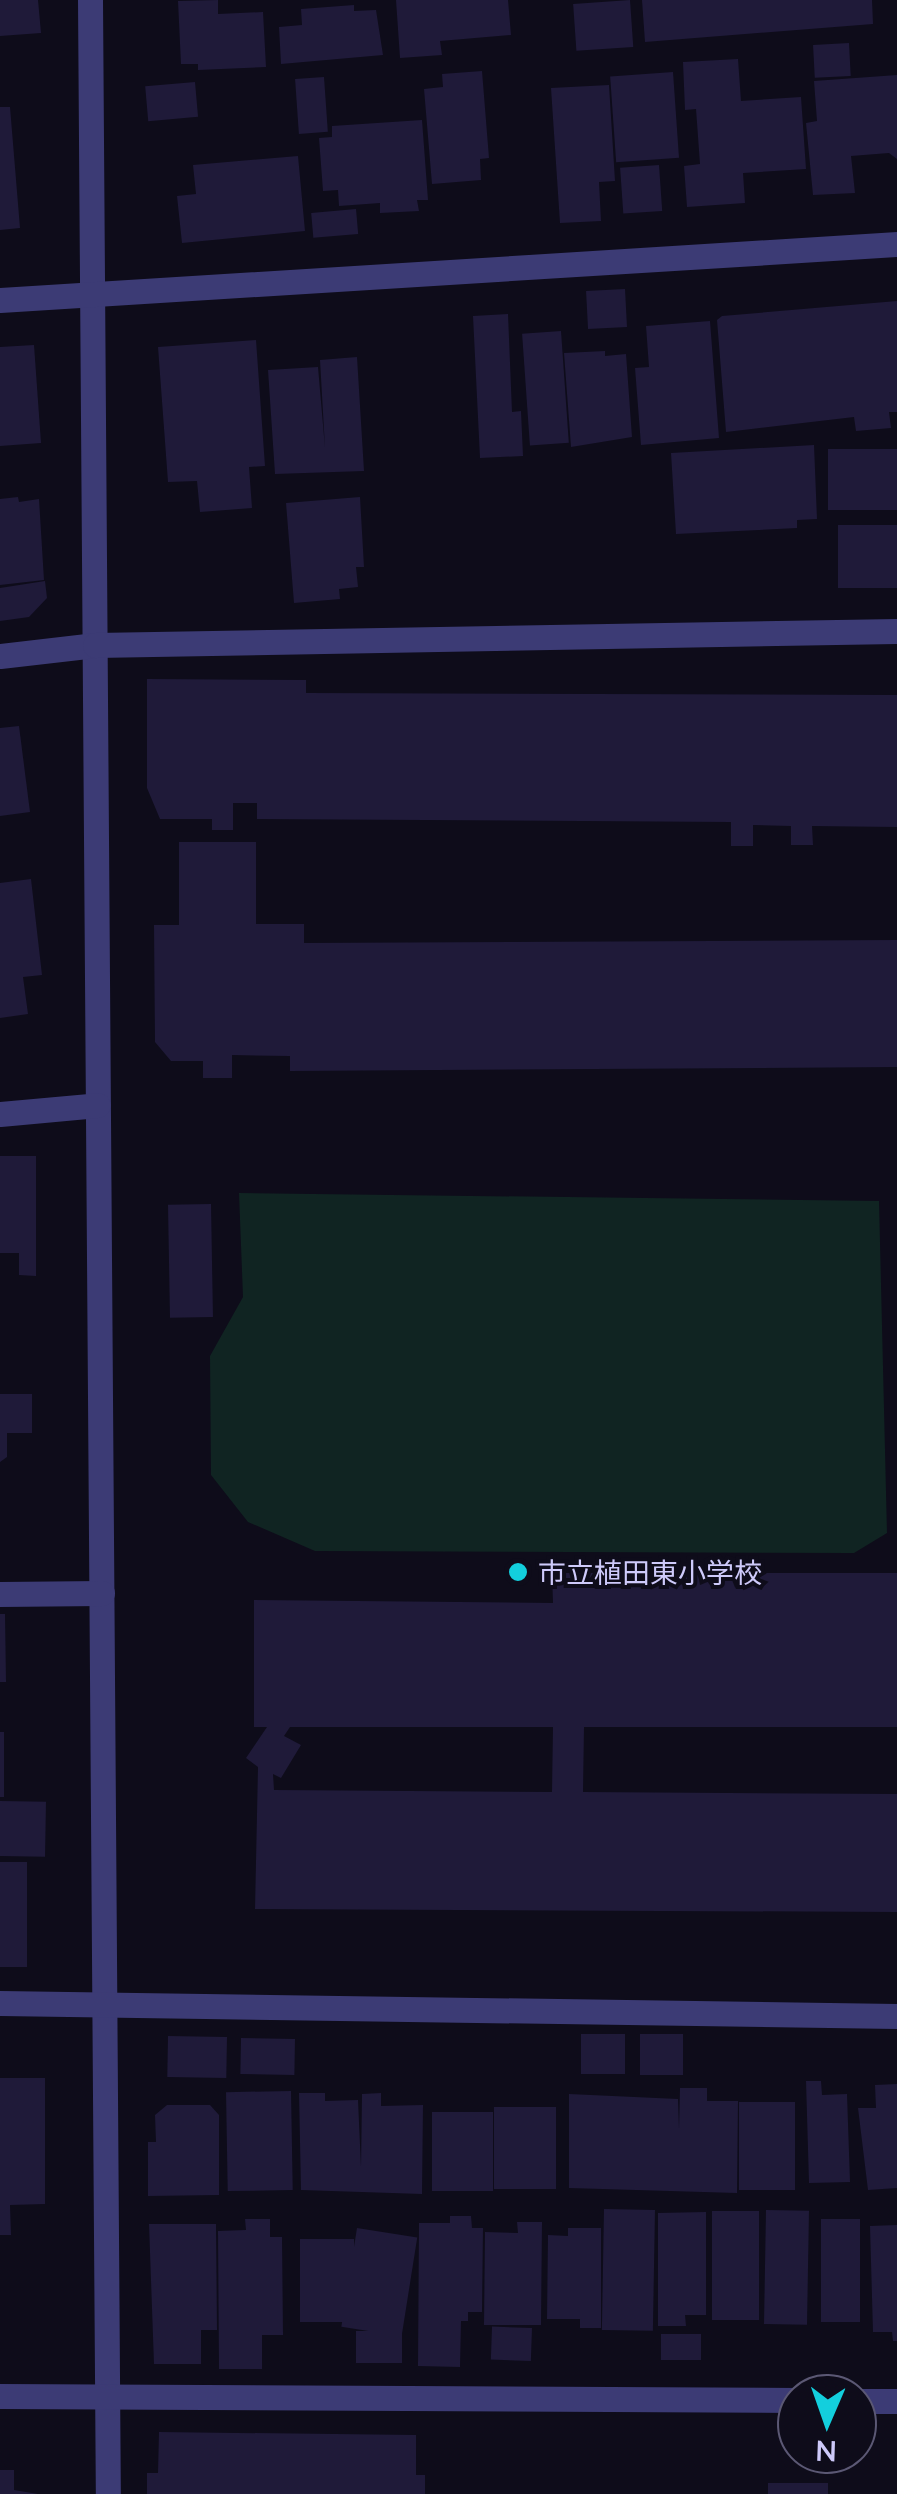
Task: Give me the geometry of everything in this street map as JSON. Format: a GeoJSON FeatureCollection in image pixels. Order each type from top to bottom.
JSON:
{"type":"FeatureCollection","features":[{"type":"Feature","properties":{"kind":"street"},"geometry":{"type":"LineString","coordinates":[[90,0],[108,2494]]}},
{"type":"Feature","properties":{"kind":"street"},"geometry":{"type":"LineString","coordinates":[[0,300],[897,244]]}},
{"type":"Feature","properties":{"kind":"street"},"geometry":{"type":"LineString","coordinates":[[0,656],[96,645],[897,631]]}},
{"type":"Feature","properties":{"kind":"street"},"geometry":{"type":"LineString","coordinates":[[0,1114],[98,1105]]}},
{"type":"Feature","properties":{"kind":"street"},"geometry":{"type":"LineString","coordinates":[[0,1594],[102,1593]]}},
{"type":"Feature","properties":{"kind":"street"},"geometry":{"type":"LineString","coordinates":[[0,2003],[105,2001],[897,2016]]}},
{"type":"Feature","properties":{"kind":"street"},"geometry":{"type":"LineString","coordinates":[[0,2396],[777,2400]]}},
{"type":"Feature","properties":{"kind":"green space"},"geometry":{"type":"Polygon","coordinates":[[[239,1193],[879,1201],[887,1533],[854,1553],[315,1551],[248,1522],[211,1475],[210,1356],[243,1297],[239,1193]]]}},
{"type":"Feature","properties":{"kind":"building"},"geometry":{"type":"Polygon","coordinates":[[[0,0],[38,0],[41,33],[0,36],[0,0]]]}},
{"type":"Feature","properties":{"kind":"building"},"geometry":{"type":"Polygon","coordinates":[[[218,0],[218,14],[263,12],[266,67],[198,70],[198,64],[181,64],[178,1],[218,0]]]}},
{"type":"Feature","properties":{"kind":"building"},"geometry":{"type":"Polygon","coordinates":[[[396,0],[508,0],[511,35],[440,41],[442,55],[400,58],[396,0]]]}},
{"type":"Feature","properties":{"kind":"building"},"geometry":{"type":"Polygon","coordinates":[[[630,0],[633,47],[576,51],[573,4],[630,0]]]}},
{"type":"Feature","properties":{"kind":"building"},"geometry":{"type":"Polygon","coordinates":[[[642,0],[872,0],[873,24],[645,42],[642,0]]]}},
{"type":"Feature","properties":{"kind":"building"},"geometry":{"type":"Polygon","coordinates":[[[354,5],[354,11],[376,10],[383,55],[281,64],[279,27],[302,25],[301,9],[354,5]]]}},
{"type":"Feature","properties":{"kind":"building"},"geometry":{"type":"Polygon","coordinates":[[[849,43],[851,76],[815,78],[813,45],[849,43]]]}},
{"type":"Feature","properties":{"kind":"building"},"geometry":{"type":"Polygon","coordinates":[[[738,59],[741,101],[801,97],[806,169],[743,173],[745,203],[687,207],[684,166],[700,164],[696,109],[685,110],[683,62],[738,59]]]}},
{"type":"Feature","properties":{"kind":"building"},"geometry":{"type":"Polygon","coordinates":[[[482,71],[489,158],[480,159],[481,180],[432,184],[424,89],[443,87],[442,74],[482,71]]]}},
{"type":"Feature","properties":{"kind":"building"},"geometry":{"type":"Polygon","coordinates":[[[673,72],[679,158],[616,162],[610,76],[673,72]]]}},
{"type":"Feature","properties":{"kind":"building"},"geometry":{"type":"Polygon","coordinates":[[[897,75],[897,159],[889,153],[851,156],[855,193],[813,195],[806,123],[817,121],[814,81],[897,75]]]}},
{"type":"Feature","properties":{"kind":"building"},"geometry":{"type":"Polygon","coordinates":[[[324,77],[328,132],[299,134],[295,79],[324,77]]]}},
{"type":"Feature","properties":{"kind":"building"},"geometry":{"type":"Polygon","coordinates":[[[195,82],[198,117],[148,121],[145,86],[195,82]]]}},
{"type":"Feature","properties":{"kind":"building"},"geometry":{"type":"Polygon","coordinates":[[[609,85],[615,181],[599,182],[601,221],[560,223],[551,88],[609,85]]]}},
{"type":"Feature","properties":{"kind":"building"},"geometry":{"type":"Polygon","coordinates":[[[0,107],[10,107],[20,228],[0,230],[0,107]]]}},
{"type":"Feature","properties":{"kind":"building"},"geometry":{"type":"Polygon","coordinates":[[[422,120],[428,200],[417,200],[419,211],[380,213],[380,203],[339,206],[338,190],[323,191],[319,138],[332,137],[332,126],[422,120]]]}},
{"type":"Feature","properties":{"kind":"building"},"geometry":{"type":"Polygon","coordinates":[[[298,156],[305,231],[182,243],[177,196],[196,194],[193,165],[298,156]]]}},
{"type":"Feature","properties":{"kind":"building"},"geometry":{"type":"Polygon","coordinates":[[[659,165],[662,211],[623,214],[620,168],[659,165]]]}},
{"type":"Feature","properties":{"kind":"building"},"geometry":{"type":"Polygon","coordinates":[[[356,209],[358,234],[313,238],[311,213],[356,209]]]}},
{"type":"Feature","properties":{"kind":"building"},"geometry":{"type":"Polygon","coordinates":[[[625,289],[627,327],[588,329],[586,291],[625,289]]]}},
{"type":"Feature","properties":{"kind":"building"},"geometry":{"type":"Polygon","coordinates":[[[897,301],[897,412],[889,412],[891,428],[856,431],[854,417],[726,432],[717,320],[722,316],[897,301]]]}},
{"type":"Feature","properties":{"kind":"building"},"geometry":{"type":"Polygon","coordinates":[[[508,314],[512,412],[521,411],[523,456],[480,458],[473,316],[508,314]]]}},
{"type":"Feature","properties":{"kind":"building"},"geometry":{"type":"Polygon","coordinates":[[[710,321],[719,438],[641,445],[635,368],[649,367],[646,326],[710,321]]]}},
{"type":"Feature","properties":{"kind":"building"},"geometry":{"type":"Polygon","coordinates":[[[561,331],[569,443],[530,445],[522,334],[561,331]]]}},
{"type":"Feature","properties":{"kind":"building"},"geometry":{"type":"Polygon","coordinates":[[[256,340],[265,466],[249,467],[252,508],[200,512],[197,481],[168,482],[158,347],[256,340]]]}},
{"type":"Feature","properties":{"kind":"building"},"geometry":{"type":"Polygon","coordinates":[[[34,345],[41,443],[0,446],[0,347],[34,345]]]}},
{"type":"Feature","properties":{"kind":"building"},"geometry":{"type":"Polygon","coordinates":[[[605,351],[605,356],[626,354],[632,437],[571,447],[564,353],[605,351]]]}},
{"type":"Feature","properties":{"kind":"building"},"geometry":{"type":"Polygon","coordinates":[[[357,357],[364,471],[275,474],[268,370],[318,367],[325,448],[320,360],[357,357]]]}},
{"type":"Feature","properties":{"kind":"building"},"geometry":{"type":"Polygon","coordinates":[[[814,445],[817,519],[797,520],[797,528],[676,534],[671,453],[814,445]]]}},
{"type":"Feature","properties":{"kind":"building"},"geometry":{"type":"Polygon","coordinates":[[[828,449],[897,449],[897,510],[828,510],[828,449]]]}},
{"type":"Feature","properties":{"kind":"building"},"geometry":{"type":"Polygon","coordinates":[[[18,497],[19,502],[39,499],[44,580],[0,585],[0,499],[18,497]]]}},
{"type":"Feature","properties":{"kind":"building"},"geometry":{"type":"Polygon","coordinates":[[[360,497],[364,567],[356,567],[358,587],[339,589],[340,599],[294,603],[286,503],[360,497]]]}},
{"type":"Feature","properties":{"kind":"building"},"geometry":{"type":"Polygon","coordinates":[[[838,525],[897,525],[897,588],[838,588],[838,525]]]}},
{"type":"Feature","properties":{"kind":"building"},"geometry":{"type":"Polygon","coordinates":[[[45,581],[47,598],[29,617],[0,621],[0,588],[45,581]]]}},
{"type":"Feature","properties":{"kind":"building"},"geometry":{"type":"Polygon","coordinates":[[[147,679],[306,680],[306,693],[897,695],[897,827],[812,826],[813,845],[791,845],[791,826],[753,825],[753,846],[731,846],[731,822],[257,819],[257,803],[233,803],[233,830],[212,830],[212,819],[160,819],[147,788],[147,679]]]}},
{"type":"Feature","properties":{"kind":"building"},"geometry":{"type":"Polygon","coordinates":[[[19,726],[30,812],[0,816],[0,728],[19,726]]]}},
{"type":"Feature","properties":{"kind":"building"},"geometry":{"type":"Polygon","coordinates":[[[179,842],[256,842],[256,924],[304,924],[304,943],[897,940],[897,1067],[290,1071],[290,1056],[232,1055],[232,1078],[203,1078],[203,1061],[171,1061],[155,1042],[154,925],[179,925],[179,842]]]}},
{"type":"Feature","properties":{"kind":"building"},"geometry":{"type":"Polygon","coordinates":[[[31,879],[42,975],[23,977],[28,1014],[0,1018],[0,883],[31,879]]]}},
{"type":"Feature","properties":{"kind":"building"},"geometry":{"type":"Polygon","coordinates":[[[0,1156],[36,1156],[36,1276],[19,1275],[19,1253],[0,1253],[0,1156]]]}},
{"type":"Feature","properties":{"kind":"building"},"geometry":{"type":"Polygon","coordinates":[[[211,1204],[213,1317],[170,1318],[168,1205],[211,1204]]]}},
{"type":"Feature","properties":{"kind":"building"},"geometry":{"type":"Polygon","coordinates":[[[0,1394],[32,1394],[32,1433],[7,1433],[7,1457],[0,1462],[0,1394]]]}},
{"type":"Feature","properties":{"kind":"building"},"geometry":{"type":"Polygon","coordinates":[[[552,1573],[897,1573],[897,1727],[584,1727],[583,1792],[897,1794],[897,1912],[255,1909],[258,1767],[246,1758],[267,1727],[254,1727],[254,1600],[553,1603],[552,1573]],[[290,1727],[284,1736],[301,1745],[281,1778],[273,1774],[274,1790],[552,1792],[553,1727],[290,1727]]]}},
{"type":"Feature","properties":{"kind":"building"},"geometry":{"type":"Polygon","coordinates":[[[0,1614],[5,1614],[6,1682],[0,1682],[0,1614]]]}},
{"type":"Feature","properties":{"kind":"building"},"geometry":{"type":"Polygon","coordinates":[[[0,1732],[4,1732],[4,1797],[0,1797],[0,1732]]]}},
{"type":"Feature","properties":{"kind":"building"},"geometry":{"type":"Polygon","coordinates":[[[0,1801],[46,1802],[45,1857],[0,1856],[0,1801]]]}},
{"type":"Feature","properties":{"kind":"building"},"geometry":{"type":"Polygon","coordinates":[[[0,1862],[27,1862],[27,1967],[0,1967],[0,1862]]]}},
{"type":"Feature","properties":{"kind":"building"},"geometry":{"type":"Polygon","coordinates":[[[581,2034],[625,2034],[625,2074],[581,2074],[581,2034]]]}},
{"type":"Feature","properties":{"kind":"building"},"geometry":{"type":"Polygon","coordinates":[[[640,2034],[683,2034],[683,2075],[640,2075],[640,2034]]]}},
{"type":"Feature","properties":{"kind":"building"},"geometry":{"type":"Polygon","coordinates":[[[168,2036],[227,2037],[226,2078],[167,2077],[168,2036]]]}},
{"type":"Feature","properties":{"kind":"building"},"geometry":{"type":"Polygon","coordinates":[[[241,2038],[295,2039],[294,2075],[240,2074],[241,2038]]]}},
{"type":"Feature","properties":{"kind":"building"},"geometry":{"type":"Polygon","coordinates":[[[0,2078],[45,2078],[45,2204],[10,2205],[11,2235],[0,2235],[0,2078]]]}},
{"type":"Feature","properties":{"kind":"building"},"geometry":{"type":"Polygon","coordinates":[[[806,2081],[821,2081],[822,2095],[847,2094],[850,2182],[809,2183],[806,2081]]]}},
{"type":"Feature","properties":{"kind":"building"},"geometry":{"type":"Polygon","coordinates":[[[897,2084],[897,2188],[868,2190],[858,2108],[876,2108],[875,2085],[897,2084]]]}},
{"type":"Feature","properties":{"kind":"building"},"geometry":{"type":"Polygon","coordinates":[[[680,2088],[707,2088],[707,2101],[738,2101],[737,2193],[569,2188],[569,2094],[678,2099],[679,2129],[680,2088]]]}},
{"type":"Feature","properties":{"kind":"building"},"geometry":{"type":"Polygon","coordinates":[[[291,2091],[293,2190],[228,2191],[226,2092],[291,2091]]]}},
{"type":"Feature","properties":{"kind":"building"},"geometry":{"type":"Polygon","coordinates":[[[299,2093],[325,2093],[325,2101],[358,2100],[361,2167],[362,2094],[381,2093],[381,2106],[423,2105],[422,2194],[301,2190],[299,2093]]]}},
{"type":"Feature","properties":{"kind":"building"},"geometry":{"type":"Polygon","coordinates":[[[739,2102],[795,2102],[795,2190],[739,2190],[739,2102]]]}},
{"type":"Feature","properties":{"kind":"building"},"geometry":{"type":"Polygon","coordinates":[[[167,2105],[210,2105],[219,2115],[219,2195],[148,2196],[148,2142],[156,2142],[155,2115],[167,2105]]]}},
{"type":"Feature","properties":{"kind":"building"},"geometry":{"type":"Polygon","coordinates":[[[494,2107],[556,2107],[556,2189],[494,2189],[494,2107]]]}},
{"type":"Feature","properties":{"kind":"building"},"geometry":{"type":"Polygon","coordinates":[[[432,2112],[493,2112],[493,2191],[432,2191],[432,2112]]]}},
{"type":"Feature","properties":{"kind":"building"},"geometry":{"type":"Polygon","coordinates":[[[604,2209],[655,2210],[653,2331],[602,2330],[604,2209]]]}},
{"type":"Feature","properties":{"kind":"building"},"geometry":{"type":"Polygon","coordinates":[[[766,2210],[809,2211],[807,2325],[764,2324],[766,2210]]]}},
{"type":"Feature","properties":{"kind":"building"},"geometry":{"type":"Polygon","coordinates":[[[712,2211],[759,2211],[759,2320],[712,2320],[712,2211]]]}},
{"type":"Feature","properties":{"kind":"building"},"geometry":{"type":"Polygon","coordinates":[[[706,2212],[706,2315],[685,2315],[686,2326],[658,2326],[658,2213],[706,2212]]]}},
{"type":"Feature","properties":{"kind":"building"},"geometry":{"type":"Polygon","coordinates":[[[450,2216],[471,2216],[472,2228],[483,2228],[482,2312],[468,2312],[468,2321],[461,2321],[460,2367],[418,2366],[419,2223],[450,2223],[450,2216]]]}},
{"type":"Feature","properties":{"kind":"building"},"geometry":{"type":"Polygon","coordinates":[[[245,2219],[270,2219],[270,2237],[282,2237],[283,2335],[262,2335],[262,2369],[219,2369],[218,2231],[246,2230],[245,2219]]]}},
{"type":"Feature","properties":{"kind":"building"},"geometry":{"type":"Polygon","coordinates":[[[821,2219],[860,2219],[860,2322],[821,2322],[821,2219]]]}},
{"type":"Feature","properties":{"kind":"building"},"geometry":{"type":"Polygon","coordinates":[[[517,2222],[542,2222],[541,2325],[484,2325],[485,2232],[518,2233],[517,2222]]]}},
{"type":"Feature","properties":{"kind":"building"},"geometry":{"type":"Polygon","coordinates":[[[149,2224],[216,2224],[217,2330],[201,2330],[201,2364],[154,2364],[149,2224]]]}},
{"type":"Feature","properties":{"kind":"building"},"geometry":{"type":"Polygon","coordinates":[[[897,2225],[897,2341],[893,2341],[892,2332],[873,2332],[870,2226],[897,2225]]]}},
{"type":"Feature","properties":{"kind":"building"},"geometry":{"type":"Polygon","coordinates":[[[357,2228],[417,2238],[402,2336],[341,2327],[357,2228]]]}},
{"type":"Feature","properties":{"kind":"building"},"geometry":{"type":"Polygon","coordinates":[[[568,2228],[601,2228],[601,2328],[580,2328],[580,2319],[547,2319],[548,2235],[568,2236],[568,2228]]]}},
{"type":"Feature","properties":{"kind":"building"},"geometry":{"type":"Polygon","coordinates":[[[300,2239],[354,2239],[354,2322],[300,2322],[300,2239]]]}},
{"type":"Feature","properties":{"kind":"building"},"geometry":{"type":"Polygon","coordinates":[[[492,2327],[532,2328],[531,2361],[491,2360],[492,2327]]]}},
{"type":"Feature","properties":{"kind":"building"},"geometry":{"type":"Polygon","coordinates":[[[356,2331],[402,2331],[402,2363],[356,2363],[356,2331]]]}},
{"type":"Feature","properties":{"kind":"building"},"geometry":{"type":"Polygon","coordinates":[[[661,2334],[701,2334],[701,2360],[661,2360],[661,2334]]]}},
{"type":"Feature","properties":{"kind":"building"},"geometry":{"type":"Polygon","coordinates":[[[159,2432],[416,2435],[416,2475],[425,2475],[425,2494],[147,2494],[147,2473],[158,2473],[159,2432]]]}},
{"type":"Feature","properties":{"kind":"building"},"geometry":{"type":"Polygon","coordinates":[[[0,2470],[14,2470],[14,2490],[38,2494],[0,2494],[0,2470]]]}},
{"type":"Feature","properties":{"kind":"building"},"geometry":{"type":"Polygon","coordinates":[[[768,2483],[828,2483],[828,2494],[768,2494],[768,2483]]]}},
{"type":"Feature","properties":{"kind":"place","name":"市立植田東小学校"},"geometry":{"type":"Point","coordinates":[518,1572]}}]}
